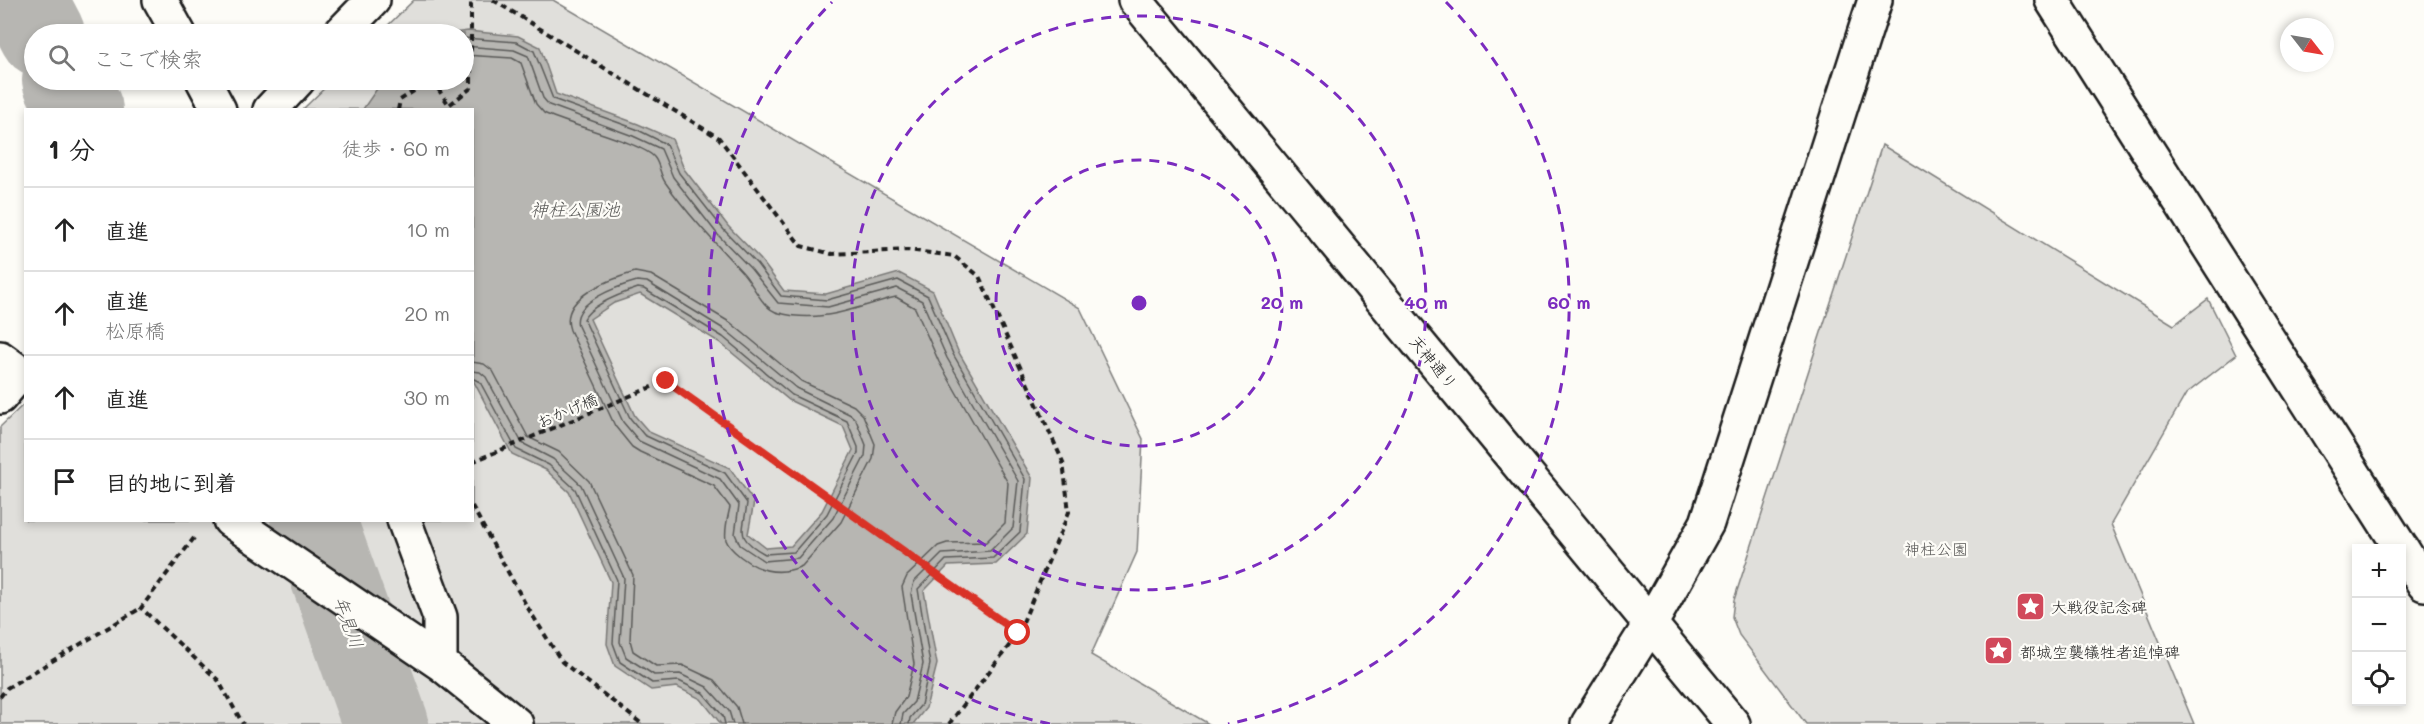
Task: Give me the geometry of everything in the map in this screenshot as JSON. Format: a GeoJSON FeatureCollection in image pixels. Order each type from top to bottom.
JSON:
{"type":"FeatureCollection","features":[{"type":"Feature","properties":{"kind":"street"},"geometry":{"type":"LineString","coordinates":[[160,0],[173,24]]}},
{"type":"Feature","properties":{"kind":"street"},"geometry":{"type":"LineString","coordinates":[[350,24],[373,0]]}},
{"type":"Feature","properties":{"kind":"street","name":"天神通り"},"geometry":{"type":"LineString","coordinates":[[1135,0],[1733,724]]}},
{"type":"Feature","properties":{"kind":"street"},"geometry":{"type":"LineString","coordinates":[[1588,724],[1651,623],[1707,523],[1875,0]]}},
{"type":"Feature","properties":{"kind":"street"},"geometry":{"type":"LineString","coordinates":[[2052,0],[2398,544]]}},
{"type":"Feature","properties":{"kind":"street"},"geometry":{"type":"LineString","coordinates":[[208,90],[218,108]]}},
{"type":"Feature","properties":{"kind":"street"},"geometry":{"type":"LineString","coordinates":[[272,108],[289,90]]}},
{"type":"Feature","properties":{"kind":"street"},"geometry":{"type":"LineString","coordinates":[[405,522],[440,617],[440,663]]}},
{"type":"Feature","properties":{"kind":"street"},"geometry":{"type":"LineString","coordinates":[[216,525],[262,542],[440,663],[516,724]]}},
{"type":"Feature","properties":{"kind":"street"},"geometry":{"type":"LineString","coordinates":[[2406,557],[2424,584]]}},
{"type":"Feature","properties":{"kind":"path"},"geometry":{"type":"LineString","coordinates":[[470,24],[471,0]]}},
{"type":"Feature","properties":{"kind":"path"},"geometry":{"type":"LineString","coordinates":[[493,0],[719,138],[801,246],[832,254],[908,250],[954,256],[979,276],[1063,462],[1069,512],[1018,633],[949,724]]}},
{"type":"Feature","properties":{"kind":"path"},"geometry":{"type":"LineString","coordinates":[[398,108],[400,100],[416,90]]}},
{"type":"Feature","properties":{"kind":"path"},"geometry":{"type":"LineString","coordinates":[[438,90],[449,105],[468,90]]}},
{"type":"Feature","properties":{"kind":"path","name":"おかげ橋"},"geometry":{"type":"LineString","coordinates":[[474,461],[666,381],[1018,633]]}},
{"type":"Feature","properties":{"kind":"path"},"geometry":{"type":"LineString","coordinates":[[474,510],[526,605],[562,662],[642,724]]}},
{"type":"Feature","properties":{"kind":"path"},"geometry":{"type":"LineString","coordinates":[[0,697],[7,688],[141,608],[216,525]]}},
{"type":"Feature","properties":{"kind":"path"},"geometry":{"type":"LineString","coordinates":[[141,608],[218,680],[243,724]]}},
{"type":"Feature","properties":{"kind":"green space"},"geometry":{"type":"Polygon","coordinates":[[[414,0],[553,0],[1080,308],[1143,439],[1137,552],[1091,655],[1209,724],[0,724],[0,427],[24,404],[24,522],[474,522],[474,108],[304,108],[323,90],[474,90],[474,24],[389,24],[414,0]]]}},
{"type":"Feature","properties":{"kind":"green space","name":"神柱公園"},"geometry":{"type":"Polygon","coordinates":[[[1882,145],[2174,325],[2208,299],[2236,355],[2186,394],[2111,524],[2194,724],[1806,724],[1739,635],[1732,617],[1734,600],[1882,145]]]}},
{"type":"Feature","properties":{"kind":"water","name":"神柱公園池"},"geometry":{"type":"Polygon","coordinates":[[[474,32],[518,36],[540,47],[556,94],[672,139],[684,169],[728,226],[761,260],[784,291],[826,294],[899,273],[933,291],[958,351],[1032,478],[1027,534],[996,564],[948,566],[924,591],[937,664],[926,708],[913,724],[721,724],[701,699],[677,687],[651,690],[615,666],[607,644],[611,582],[569,492],[546,470],[512,454],[474,382],[474,108],[364,108],[376,90],[474,90],[474,32]],[[640,294],[614,303],[590,319],[635,416],[649,432],[730,468],[754,502],[748,534],[766,548],[791,546],[822,511],[853,450],[843,426],[789,400],[719,342],[640,294]]]}},
{"type":"Feature","properties":{"kind":"waterway","name":"年見川"},"geometry":{"type":"LineString","coordinates":[[24,0],[37,24]]}},
{"type":"Feature","properties":{"kind":"waterway","name":"年見川"},"geometry":{"type":"LineString","coordinates":[[70,90],[79,108]]}},
{"type":"Feature","properties":{"kind":"waterway","name":"年見川"},"geometry":{"type":"LineString","coordinates":[[314,522],[386,724]]}},
{"type":"Feature","properties":{"kind":"place","name":"大戦役記念碑"},"geometry":{"type":"Point","coordinates":[2030,606]}},
{"type":"Feature","properties":{"kind":"place","name":"都城空襲犠牲者追悼碑"},"geometry":{"type":"Point","coordinates":[1999,651]}},
{"type":"Feature","properties":{"kind":"route"},"geometry":{"type":"LineString","coordinates":[[666,381],[1018,633]]}}]}
